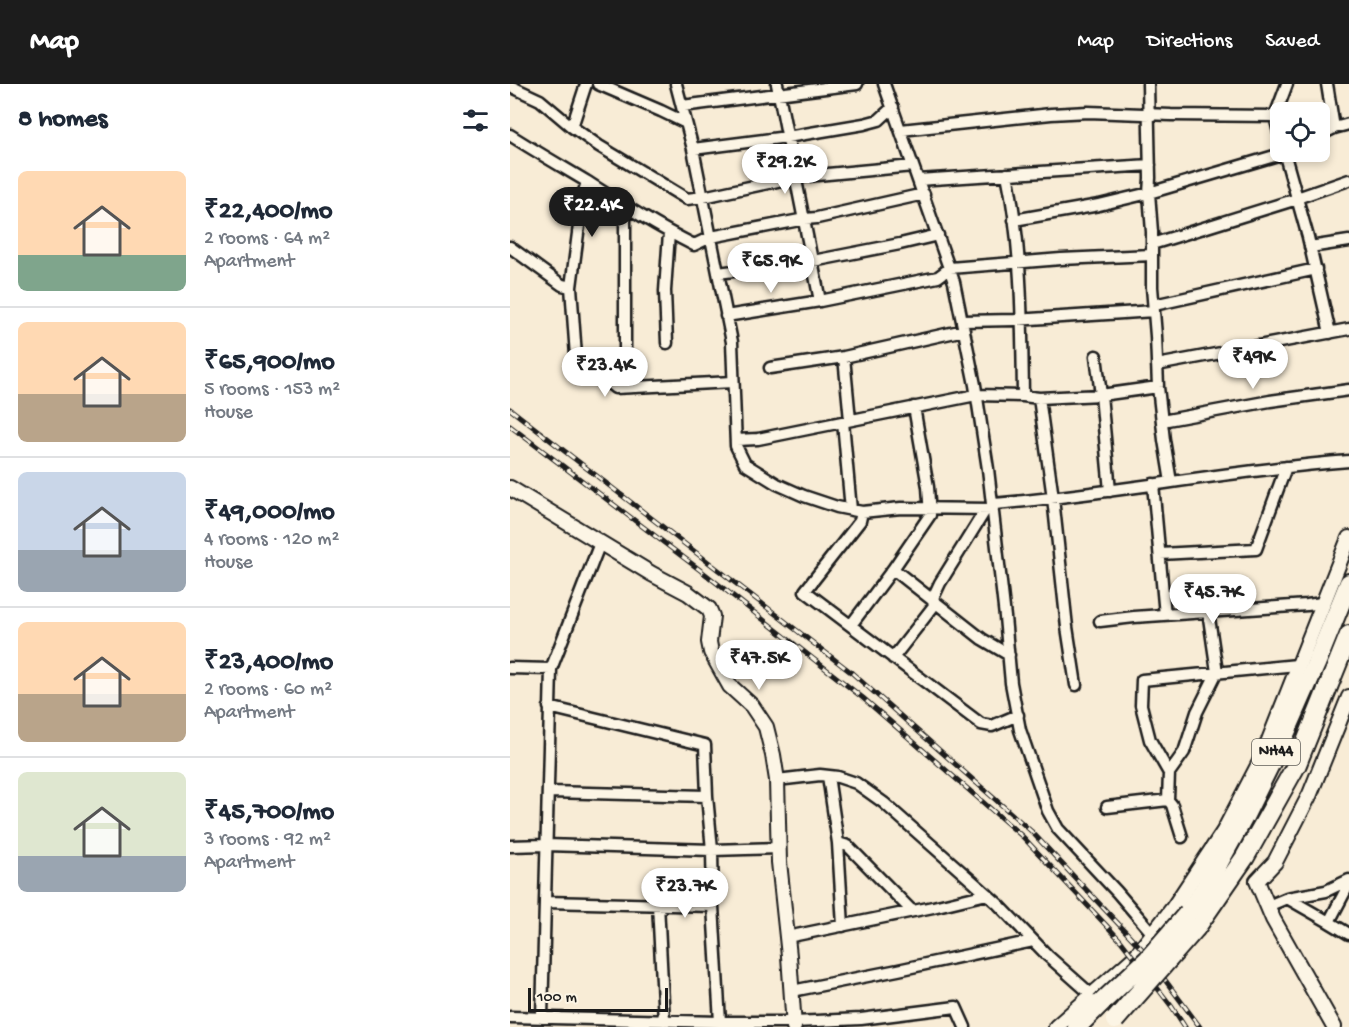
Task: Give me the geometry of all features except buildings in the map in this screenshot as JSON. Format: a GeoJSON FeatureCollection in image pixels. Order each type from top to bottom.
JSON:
{"type":"FeatureCollection","features":[{"type":"Feature","properties":{"kind":"highway","name":"NH44"},"geometry":{"type":"LineString","coordinates":[[1077,1027],[1097,1000],[1192,920],[1206,886],[1244,817],[1317,664],[1349,583]]}},
{"type":"Feature","properties":{"kind":"highway","name":"NH44"},"geometry":{"type":"LineString","coordinates":[[1112,1024],[1192,920],[1245,857],[1297,764],[1349,635]]}},
{"type":"Feature","properties":{"kind":"street"},"geometry":{"type":"LineString","coordinates":[[572,127],[586,84]]}},
{"type":"Feature","properties":{"kind":"street"},"geometry":{"type":"LineString","coordinates":[[598,84],[686,123]]}},
{"type":"Feature","properties":{"kind":"street"},"geometry":{"type":"LineString","coordinates":[[676,84],[693,149],[732,342],[736,446],[745,464],[777,484],[804,496],[857,511],[901,508],[991,508],[1153,484],[1349,461]]}},
{"type":"Feature","properties":{"kind":"street"},"geometry":{"type":"LineString","coordinates":[[682,106],[778,89],[857,84]]}},
{"type":"Feature","properties":{"kind":"street"},"geometry":{"type":"LineString","coordinates":[[884,84],[954,282],[976,395],[1011,683],[1020,730],[1048,811],[1058,829],[1153,934]]}},
{"type":"Feature","properties":{"kind":"street"},"geometry":{"type":"LineString","coordinates":[[1148,84],[1152,287],[1158,387],[1171,482]]}},
{"type":"Feature","properties":{"kind":"street"},"geometry":{"type":"LineString","coordinates":[[1280,102],[1287,84]]}},
{"type":"Feature","properties":{"kind":"street"},"geometry":{"type":"LineString","coordinates":[[1327,84],[1334,128]]}},
{"type":"Feature","properties":{"kind":"street"},"geometry":{"type":"LineString","coordinates":[[510,86],[540,100],[599,146],[687,199],[796,177],[913,166]]}},
{"type":"Feature","properties":{"kind":"street"},"geometry":{"type":"LineString","coordinates":[[778,89],[820,300]]}},
{"type":"Feature","properties":{"kind":"street"},"geometry":{"type":"LineString","coordinates":[[693,149],[864,124],[879,120],[893,107]]}},
{"type":"Feature","properties":{"kind":"street"},"geometry":{"type":"LineString","coordinates":[[901,130],[1088,112],[1270,116]]}},
{"type":"Feature","properties":{"kind":"street"},"geometry":{"type":"LineString","coordinates":[[1330,130],[1349,124]]}},
{"type":"Feature","properties":{"kind":"street"},"geometry":{"type":"LineString","coordinates":[[510,135],[628,209],[694,245],[711,237],[817,218],[924,194]]}},
{"type":"Feature","properties":{"kind":"street"},"geometry":{"type":"LineString","coordinates":[[1014,220],[1149,194],[1270,157]]}},
{"type":"Feature","properties":{"kind":"street"},"geometry":{"type":"LineString","coordinates":[[1288,162],[1316,269],[1330,333]]}},
{"type":"Feature","properties":{"kind":"street"},"geometry":{"type":"LineString","coordinates":[[918,180],[1150,165]]}},
{"type":"Feature","properties":{"kind":"street"},"geometry":{"type":"LineString","coordinates":[[1007,174],[1018,263],[1022,320],[1023,396]]}},
{"type":"Feature","properties":{"kind":"street"},"geometry":{"type":"LineString","coordinates":[[726,316],[938,277],[950,268],[1152,249],[1349,180]]}},
{"type":"Feature","properties":{"kind":"street"},"geometry":{"type":"LineString","coordinates":[[587,182],[583,195],[571,287],[576,356],[615,388],[734,382]]}},
{"type":"Feature","properties":{"kind":"street"},"geometry":{"type":"LineString","coordinates":[[625,351],[625,216],[628,209]]}},
{"type":"Feature","properties":{"kind":"street"},"geometry":{"type":"LineString","coordinates":[[667,343],[665,291],[669,233]]}},
{"type":"Feature","properties":{"kind":"street"},"geometry":{"type":"LineString","coordinates":[[718,273],[813,261],[938,235]]}},
{"type":"Feature","properties":{"kind":"street"},"geometry":{"type":"LineString","coordinates":[[1310,247],[1349,241]]}},
{"type":"Feature","properties":{"kind":"street"},"geometry":{"type":"LineString","coordinates":[[510,247],[562,285],[571,287]]}},
{"type":"Feature","properties":{"kind":"street"},"geometry":{"type":"LineString","coordinates":[[770,368],[844,357],[963,325],[1154,308],[1316,269]]}},
{"type":"Feature","properties":{"kind":"street"},"geometry":{"type":"LineString","coordinates":[[1157,365],[1349,329]]}},
{"type":"Feature","properties":{"kind":"street"},"geometry":{"type":"LineString","coordinates":[[1096,356],[1110,490]]}},
{"type":"Feature","properties":{"kind":"street"},"geometry":{"type":"LineString","coordinates":[[844,357],[846,421],[860,521],[806,591],[981,724],[992,726],[1018,715]]}},
{"type":"Feature","properties":{"kind":"street"},"geometry":{"type":"LineString","coordinates":[[736,440],[758,439],[976,395],[1039,398],[1101,395],[1158,387]]}},
{"type":"Feature","properties":{"kind":"street"},"geometry":{"type":"LineString","coordinates":[[1162,421],[1270,401],[1349,390]]}},
{"type":"Feature","properties":{"kind":"street"},"geometry":{"type":"LineString","coordinates":[[1039,398],[1076,685]]}},
{"type":"Feature","properties":{"kind":"street"},"geometry":{"type":"LineString","coordinates":[[851,625],[930,514],[914,407]]}},
{"type":"Feature","properties":{"kind":"street"},"geometry":{"type":"LineString","coordinates":[[1160,554],[1256,549],[1286,467]]}},
{"type":"Feature","properties":{"kind":"street"},"geometry":{"type":"LineString","coordinates":[[1153,484],[1165,615]]}},
{"type":"Feature","properties":{"kind":"street"},"geometry":{"type":"LineString","coordinates":[[510,488],[710,609],[712,616],[709,642],[711,652],[730,686],[752,706],[766,727],[777,780],[779,848],[794,1024]]}},
{"type":"Feature","properties":{"kind":"street"},"geometry":{"type":"LineString","coordinates":[[894,658],[934,601],[940,583],[991,508]]}},
{"type":"Feature","properties":{"kind":"street"},"geometry":{"type":"LineString","coordinates":[[1056,1027],[1097,1000],[1134,958],[1173,908],[1224,831],[1262,758],[1349,538]]}},
{"type":"Feature","properties":{"kind":"street"},"geometry":{"type":"LineString","coordinates":[[542,1018],[551,669],[600,543]]}},
{"type":"Feature","properties":{"kind":"street"},"geometry":{"type":"LineString","coordinates":[[893,568],[982,639],[1009,655]]}},
{"type":"Feature","properties":{"kind":"street"},"geometry":{"type":"LineString","coordinates":[[1100,621],[1322,603]]}},
{"type":"Feature","properties":{"kind":"street"},"geometry":{"type":"LineString","coordinates":[[1169,773],[1184,752],[1197,712],[1216,672],[1208,611]]}},
{"type":"Feature","properties":{"kind":"street"},"geometry":{"type":"LineString","coordinates":[[1182,837],[1172,805],[1168,800],[1169,773],[1150,740],[1141,705],[1142,680],[1297,665]]}},
{"type":"Feature","properties":{"kind":"street"},"geometry":{"type":"LineString","coordinates":[[510,668],[551,669]]}},
{"type":"Feature","properties":{"kind":"street"},"geometry":{"type":"LineString","coordinates":[[1334,1027],[1273,919],[1257,881],[1275,862],[1310,794],[1349,697]]}},
{"type":"Feature","properties":{"kind":"street"},"geometry":{"type":"LineString","coordinates":[[549,707],[705,746],[720,1022]]}},
{"type":"Feature","properties":{"kind":"street"},"geometry":{"type":"LineString","coordinates":[[777,780],[820,775],[838,777],[856,783],[884,803],[987,894],[1048,956],[1097,1000]]}},
{"type":"Feature","properties":{"kind":"street"},"geometry":{"type":"LineString","coordinates":[[828,776],[837,843],[843,926]]}},
{"type":"Feature","properties":{"kind":"street"},"geometry":{"type":"LineString","coordinates":[[549,792],[707,796]]}},
{"type":"Feature","properties":{"kind":"street"},"geometry":{"type":"LineString","coordinates":[[1107,807],[1168,800]]}},
{"type":"Feature","properties":{"kind":"street"},"geometry":{"type":"LineString","coordinates":[[837,843],[848,846],[912,912]]}},
{"type":"Feature","properties":{"kind":"street"},"geometry":{"type":"LineString","coordinates":[[510,846],[712,850],[779,848]]}},
{"type":"Feature","properties":{"kind":"street"},"geometry":{"type":"LineString","coordinates":[[1268,906],[1287,898],[1326,891],[1349,882]]}},
{"type":"Feature","properties":{"kind":"street"},"geometry":{"type":"LineString","coordinates":[[1329,922],[1349,882]]}},
{"type":"Feature","properties":{"kind":"street"},"geometry":{"type":"LineString","coordinates":[[787,937],[912,912],[987,894]]}},
{"type":"Feature","properties":{"kind":"street"},"geometry":{"type":"LineString","coordinates":[[1287,898],[1349,934]]}},
{"type":"Feature","properties":{"kind":"street"},"geometry":{"type":"LineString","coordinates":[[545,902],[713,906]]}},
{"type":"Feature","properties":{"kind":"street"},"geometry":{"type":"LineString","coordinates":[[658,904],[664,1021]]}},
{"type":"Feature","properties":{"kind":"street"},"geometry":{"type":"LineString","coordinates":[[792,991],[1033,941]]}},
{"type":"Feature","properties":{"kind":"street"},"geometry":{"type":"LineString","coordinates":[[510,1017],[794,1024],[862,1023],[956,1007],[965,1027]]}},
{"type":"Feature","properties":{"kind":"railway"},"geometry":{"type":"LineString","coordinates":[[510,409],[852,673],[1031,831],[1142,949],[1200,1027]]}},
{"type":"Feature","properties":{"kind":"railway"},"geometry":{"type":"LineString","coordinates":[[510,426],[704,573],[863,698],[1023,837],[1121,941],[1185,1027]]}}]}
